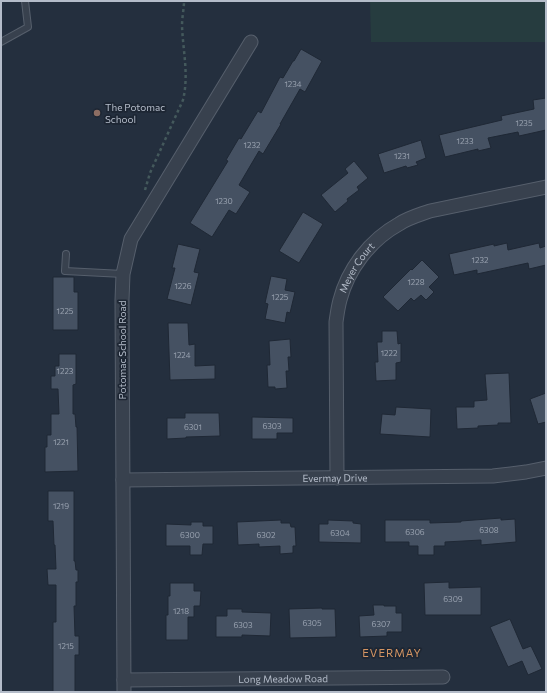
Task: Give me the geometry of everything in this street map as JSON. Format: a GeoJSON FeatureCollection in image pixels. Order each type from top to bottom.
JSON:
{"type":"FeatureCollection","features":[{"type":"Feature","properties":{"kind":"street","name":"Potomac School Road"},"geometry":{"type":"LineString","coordinates":[[124,686],[123,274],[131,240],[251,42]]}},
{"type":"Feature","properties":{"kind":"street","name":"Meyer Court"},"geometry":{"type":"LineString","coordinates":[[337,478],[336,322],[340,300],[347,281],[356,264],[368,248],[383,234],[417,215],[546,187]]}},
{"type":"Feature","properties":{"kind":"street","name":"Evermay Drive"},"geometry":{"type":"LineString","coordinates":[[123,480],[492,476],[546,468]]}},
{"type":"Feature","properties":{"kind":"street","name":"Long Meadow Road"},"geometry":{"type":"LineString","coordinates":[[124,686],[443,677]]}},
{"type":"Feature","properties":{"kind":"lane"},"geometry":{"type":"LineString","coordinates":[[1,42],[28,27],[25,1]]}},
{"type":"Feature","properties":{"kind":"lane"},"geometry":{"type":"LineString","coordinates":[[66,254],[65,271],[123,274]]}},
{"type":"Feature","properties":{"kind":"path"},"geometry":{"type":"LineString","coordinates":[[144,194],[150,173],[183,100],[186,89],[182,24],[184,1]]}},
{"type":"Feature","properties":{"kind":"green space"},"geometry":{"type":"Polygon","coordinates":[[[370,1],[546,1],[546,39],[545,42],[371,42],[370,1]]]}},
{"type":"Feature","properties":{"kind":"building"},"geometry":{"type":"Polygon","coordinates":[[[301,49],[322,61],[305,92],[300,89],[263,154],[259,151],[239,185],[250,192],[236,214],[229,210],[212,237],[190,223],[228,161],[226,160],[239,138],[241,139],[258,111],[261,113],[280,77],[283,78],[301,49]]]}},
{"type":"Feature","properties":{"kind":"building"},"geometry":{"type":"Polygon","coordinates":[[[546,98],[546,130],[519,136],[518,132],[488,138],[491,148],[478,151],[478,149],[445,157],[439,135],[502,120],[501,116],[534,109],[533,100],[546,98]]]}},
{"type":"Feature","properties":{"kind":"building"},"geometry":{"type":"Polygon","coordinates":[[[421,140],[426,158],[416,162],[418,165],[407,168],[406,166],[384,173],[378,154],[421,140]]]}},
{"type":"Feature","properties":{"kind":"building"},"geometry":{"type":"Polygon","coordinates":[[[354,161],[368,178],[357,187],[359,190],[347,199],[348,201],[335,212],[321,195],[348,173],[345,169],[354,161]]]}},
{"type":"Feature","properties":{"kind":"building"},"geometry":{"type":"Polygon","coordinates":[[[303,212],[323,224],[299,263],[279,251],[303,212]]]}},
{"type":"Feature","properties":{"kind":"building"},"geometry":{"type":"Polygon","coordinates":[[[507,243],[508,250],[539,243],[540,248],[546,246],[546,265],[529,269],[528,263],[477,274],[477,270],[454,275],[449,254],[494,244],[494,246],[507,243]]]}},
{"type":"Feature","properties":{"kind":"building"},"geometry":{"type":"Polygon","coordinates":[[[178,244],[200,249],[194,272],[199,273],[191,305],[167,299],[175,268],[172,268],[178,244]]]}},
{"type":"Feature","properties":{"kind":"building"},"geometry":{"type":"Polygon","coordinates":[[[422,260],[439,277],[429,287],[434,292],[426,300],[421,295],[414,301],[411,298],[398,311],[383,297],[422,260]]]}},
{"type":"Feature","properties":{"kind":"building"},"geometry":{"type":"Polygon","coordinates":[[[271,276],[287,279],[285,290],[295,292],[290,313],[287,312],[285,323],[265,319],[268,304],[265,303],[271,276]]]}},
{"type":"Feature","properties":{"kind":"building"},"geometry":{"type":"Polygon","coordinates":[[[53,277],[74,277],[74,292],[78,292],[78,330],[53,330],[53,277]]]}},
{"type":"Feature","properties":{"kind":"building"},"geometry":{"type":"Polygon","coordinates":[[[168,323],[188,323],[189,345],[195,344],[195,366],[215,365],[215,379],[170,380],[168,323]]]}},
{"type":"Feature","properties":{"kind":"building"},"geometry":{"type":"Polygon","coordinates":[[[382,331],[397,331],[398,344],[401,343],[401,362],[396,363],[396,380],[376,381],[375,362],[378,362],[377,342],[382,342],[382,331]]]}},
{"type":"Feature","properties":{"kind":"building"},"geometry":{"type":"Polygon","coordinates":[[[290,339],[291,357],[288,357],[289,371],[286,371],[287,388],[275,389],[275,387],[268,387],[267,365],[270,365],[269,341],[290,339]]]}},
{"type":"Feature","properties":{"kind":"building"},"geometry":{"type":"Polygon","coordinates":[[[59,354],[76,354],[76,384],[73,385],[73,414],[75,414],[77,427],[78,471],[45,472],[45,447],[47,447],[47,435],[51,435],[51,414],[59,414],[58,389],[51,389],[51,376],[55,376],[55,366],[59,366],[59,354]]]}},
{"type":"Feature","properties":{"kind":"building"},"geometry":{"type":"Polygon","coordinates":[[[509,373],[511,423],[498,423],[498,425],[478,426],[478,428],[457,429],[456,407],[474,407],[474,401],[487,400],[485,374],[509,373]]]}},
{"type":"Feature","properties":{"kind":"building"},"geometry":{"type":"Polygon","coordinates":[[[546,393],[546,422],[538,424],[530,399],[546,393]]]}},
{"type":"Feature","properties":{"kind":"building"},"geometry":{"type":"Polygon","coordinates":[[[396,407],[431,409],[430,437],[380,434],[382,414],[395,415],[396,407]]]}},
{"type":"Feature","properties":{"kind":"building"},"geometry":{"type":"Polygon","coordinates":[[[185,413],[219,413],[220,436],[167,439],[167,418],[185,418],[185,413]]]}},
{"type":"Feature","properties":{"kind":"building"},"geometry":{"type":"Polygon","coordinates":[[[252,417],[293,418],[293,433],[277,433],[277,439],[252,439],[252,417]]]}},
{"type":"Feature","properties":{"kind":"building"},"geometry":{"type":"Polygon","coordinates":[[[48,491],[74,491],[74,561],[76,570],[78,570],[78,582],[76,582],[76,606],[74,606],[75,636],[79,636],[79,655],[75,655],[75,692],[53,692],[53,622],[56,622],[56,585],[48,585],[47,569],[56,569],[53,521],[48,521],[48,491]]]}},
{"type":"Feature","properties":{"kind":"building"},"geometry":{"type":"Polygon","coordinates":[[[501,518],[501,520],[515,519],[516,542],[481,545],[481,540],[445,542],[445,546],[434,546],[434,555],[418,555],[418,546],[409,546],[409,542],[385,542],[385,520],[430,520],[430,523],[501,518]]]}},
{"type":"Feature","properties":{"kind":"building"},"geometry":{"type":"Polygon","coordinates":[[[281,520],[281,523],[290,523],[291,527],[295,527],[296,546],[293,546],[293,553],[280,554],[280,546],[259,547],[259,544],[238,545],[237,522],[281,520]]]}},
{"type":"Feature","properties":{"kind":"building"},"geometry":{"type":"Polygon","coordinates":[[[328,520],[353,521],[353,523],[361,524],[361,543],[319,542],[319,524],[328,524],[328,520]]]}},
{"type":"Feature","properties":{"kind":"building"},"geometry":{"type":"Polygon","coordinates":[[[191,522],[203,522],[203,526],[213,526],[213,544],[203,544],[202,555],[190,555],[190,546],[166,546],[166,524],[191,525],[191,522]]]}},
{"type":"Feature","properties":{"kind":"building"},"geometry":{"type":"Polygon","coordinates":[[[449,582],[449,588],[481,587],[481,615],[425,615],[424,583],[449,582]]]}},
{"type":"Feature","properties":{"kind":"building"},"geometry":{"type":"Polygon","coordinates":[[[170,583],[194,583],[194,591],[201,591],[200,606],[194,606],[194,617],[188,617],[188,640],[166,640],[166,615],[168,615],[170,583]]]}},
{"type":"Feature","properties":{"kind":"building"},"geometry":{"type":"Polygon","coordinates":[[[373,605],[396,606],[396,613],[402,613],[402,632],[387,632],[387,636],[360,637],[359,616],[374,615],[373,605]]]}},
{"type":"Feature","properties":{"kind":"building"},"geometry":{"type":"Polygon","coordinates":[[[227,609],[242,609],[242,612],[271,613],[270,636],[242,635],[242,637],[216,637],[216,616],[227,616],[227,609]]]}},
{"type":"Feature","properties":{"kind":"building"},"geometry":{"type":"Polygon","coordinates":[[[289,609],[335,609],[336,637],[290,638],[289,609]]]}},
{"type":"Feature","properties":{"kind":"building"},"geometry":{"type":"Polygon","coordinates":[[[510,619],[523,649],[531,646],[542,669],[528,675],[522,661],[508,667],[490,627],[510,619]]]}},
{"type":"Feature","properties":{"kind":"place","name":"The Potomac School"},"geometry":{"type":"Point","coordinates":[97,113]}},
{"type":"Feature","properties":{"kind":"district","name":"EVERMAY"},"geometry":{"type":"Point","coordinates":[392,653]}}]}
